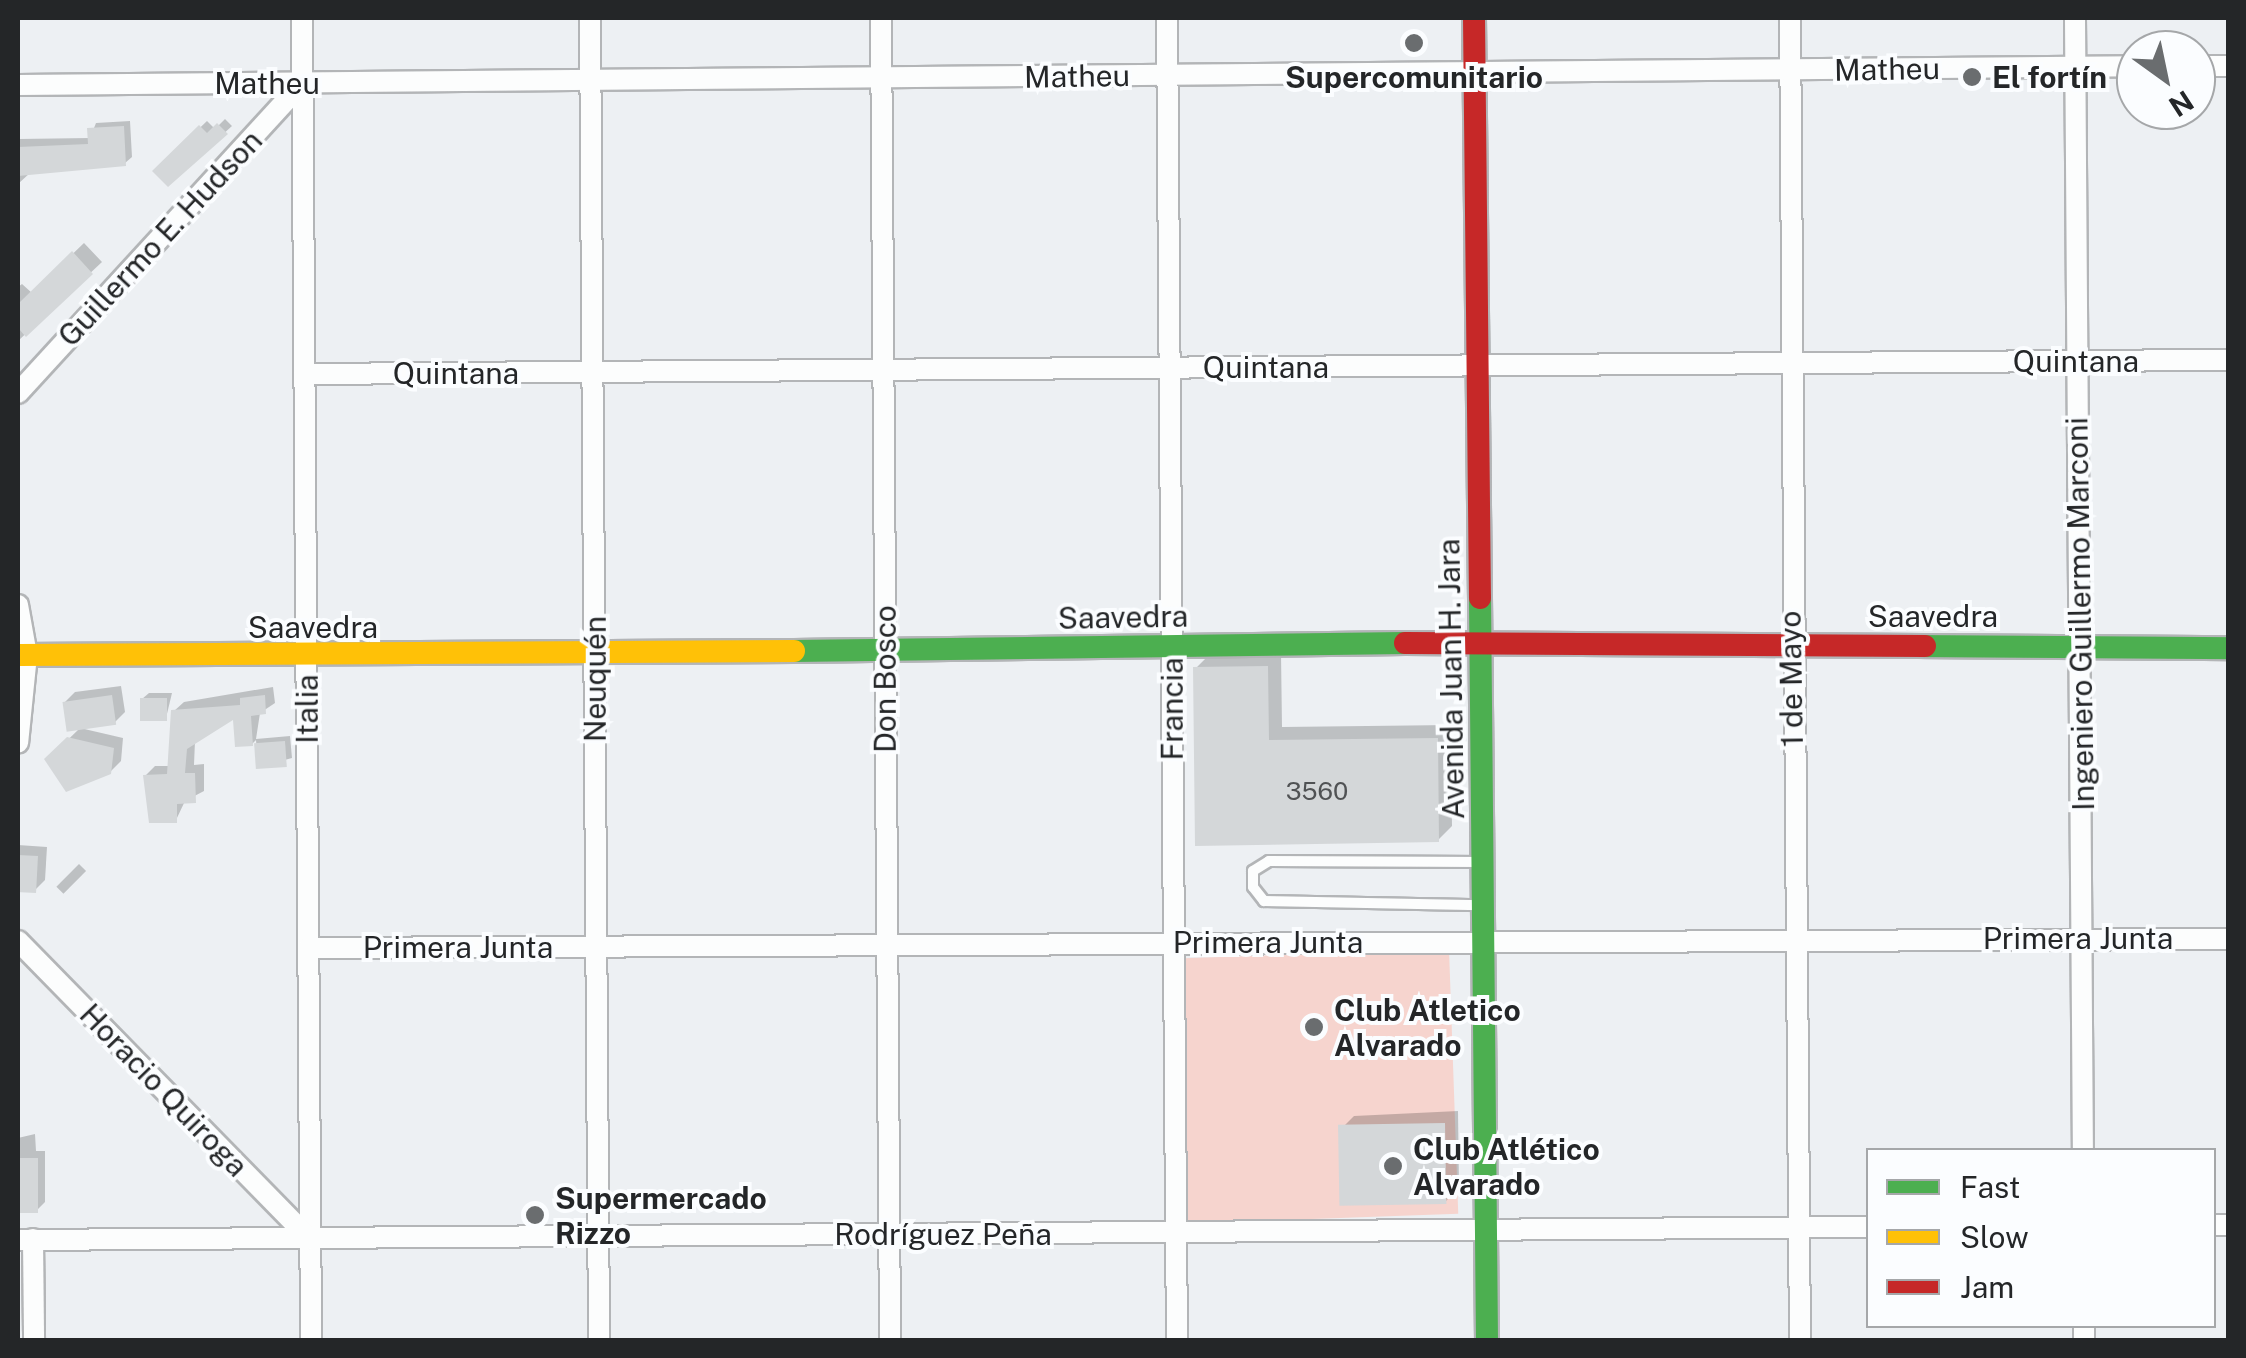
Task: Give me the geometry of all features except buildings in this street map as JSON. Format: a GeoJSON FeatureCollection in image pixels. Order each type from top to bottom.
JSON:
{"type":"FeatureCollection","features":[{"type":"Feature","properties":{"kind":"street","name":"Italia"},"geometry":{"type":"LineString","coordinates":[[302,18],[311,1340]]}},
{"type":"Feature","properties":{"kind":"street","name":"Neuquén"},"geometry":{"type":"LineString","coordinates":[[590,18],[599,1340]]}},
{"type":"Feature","properties":{"kind":"street","name":"Don Bosco"},"geometry":{"type":"LineString","coordinates":[[881,18],[890,1340]]}},
{"type":"Feature","properties":{"kind":"street","name":"Francia"},"geometry":{"type":"LineString","coordinates":[[1167,18],[1177,1340]]}},
{"type":"Feature","properties":{"kind":"street","name":"Avenida Juan H. Jara"},"geometry":{"type":"LineString","coordinates":[[1474,18],[1487,1340]]}},
{"type":"Feature","properties":{"kind":"street","name":"1 de Mayo"},"geometry":{"type":"LineString","coordinates":[[1790,18],[1790,646],[1800,1340]]}},
{"type":"Feature","properties":{"kind":"street","name":"Ingeniero Guillermo Marconi"},"geometry":{"type":"LineString","coordinates":[[2076,18],[2083,646],[2083,1148]]}},
{"type":"Feature","properties":{"kind":"street","name":"Matheu"},"geometry":{"type":"LineString","coordinates":[[18,85],[2116,66]]}},
{"type":"Feature","properties":{"kind":"street","name":"Guillermo E. Hudson"},"geometry":{"type":"LineString","coordinates":[[18,393],[302,83]]}},
{"type":"Feature","properties":{"kind":"street","name":"Quintana"},"geometry":{"type":"LineString","coordinates":[[304,374],[2228,360]]}},
{"type":"Feature","properties":{"kind":"street"},"geometry":{"type":"LineString","coordinates":[[18,605],[22,655],[18,743]]}},
{"type":"Feature","properties":{"kind":"street","name":"Saavedra"},"geometry":{"type":"LineString","coordinates":[[22,655],[306,658],[1480,642],[2228,648]]}},
{"type":"Feature","properties":{"kind":"street","name":"Primera Junta"},"geometry":{"type":"LineString","coordinates":[[308,948],[1797,938],[2228,939]]}},
{"type":"Feature","properties":{"kind":"street","name":"Horacio Quiroga"},"geometry":{"type":"LineString","coordinates":[[18,941],[310,1238]]}},
{"type":"Feature","properties":{"kind":"street","name":"Rodríguez Peña"},"geometry":{"type":"LineString","coordinates":[[25,1240],[1866,1228]]}},
{"type":"Feature","properties":{"kind":"street"},"geometry":{"type":"LineString","coordinates":[[25,1240],[34,1340]]}},
{"type":"Feature","properties":{"kind":"lane"},"geometry":{"type":"LineString","coordinates":[[1482,862],[1269,861],[1254,871],[1254,887],[1264,901],[1483,905]]}},
{"type":"Feature","properties":{"kind":"shaded area","name":"Club Atletico Alvarado"},"geometry":{"type":"Polygon","coordinates":[[[1449,949],[1458,1214],[1185,1223],[1176,959],[1449,949]]]}},
{"type":"Feature","properties":{"kind":"traffic: fast"},"geometry":{"type":"LineString","coordinates":[[1480,598],[1487,1340]]}},
{"type":"Feature","properties":{"kind":"traffic: fast"},"geometry":{"type":"LineString","coordinates":[[794,651],[1405,643]]}},
{"type":"Feature","properties":{"kind":"traffic: fast"},"geometry":{"type":"LineString","coordinates":[[1925,646],[2228,648]]}},
{"type":"Feature","properties":{"kind":"traffic: slow"},"geometry":{"type":"LineString","coordinates":[[18,655],[794,651]]}},
{"type":"Feature","properties":{"kind":"traffic: jam"},"geometry":{"type":"LineString","coordinates":[[1474,18],[1480,598]]}},
{"type":"Feature","properties":{"kind":"traffic: jam"},"geometry":{"type":"LineString","coordinates":[[1405,643],[1925,646]]}},
{"type":"Feature","properties":{"kind":"place","name":"Supercomunitario"},"geometry":{"type":"Point","coordinates":[1414,43]}},
{"type":"Feature","properties":{"kind":"place","name":"El fortín"},"geometry":{"type":"Point","coordinates":[1972,77]}},
{"type":"Feature","properties":{"kind":"place","name":"Club Atletico Alvarado"},"geometry":{"type":"Point","coordinates":[1314,1027]}},
{"type":"Feature","properties":{"kind":"place","name":"Club Atlético Alvarado"},"geometry":{"type":"Point","coordinates":[1393,1166]}},
{"type":"Feature","properties":{"kind":"place","name":"Supermercado Rizzo"},"geometry":{"type":"Point","coordinates":[535,1215]}}]}
